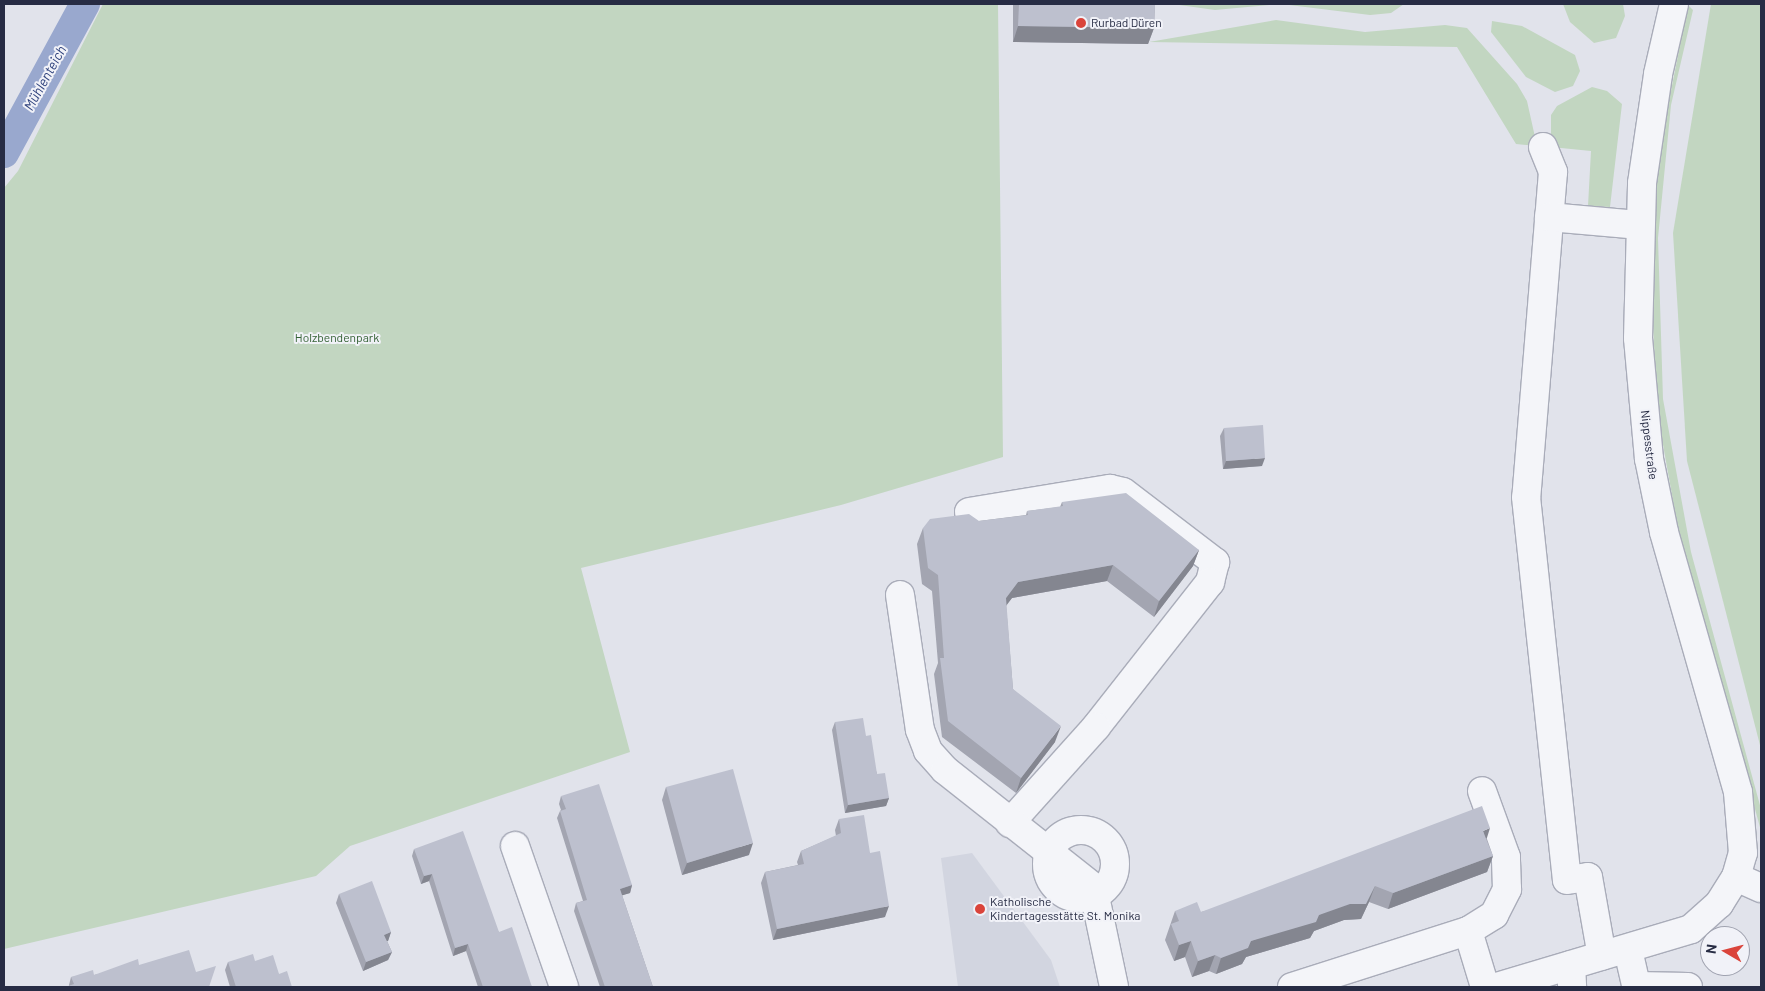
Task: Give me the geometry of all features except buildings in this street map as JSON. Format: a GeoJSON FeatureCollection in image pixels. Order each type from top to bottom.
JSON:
{"type":"FeatureCollection","features":[{"type":"Feature","properties":{"kind":"street","name":"Nippesstraße"},"geometry":{"type":"LineString","coordinates":[[1497,987],[1571,976],[1615,953],[1690,929],[1719,904],[1736,877],[1743,853],[1738,792],[1669,551],[1649,459],[1638,338],[1638,225],[1650,120],[1674,4]]}},
{"type":"Feature","properties":{"kind":"street"},"geometry":{"type":"LineString","coordinates":[[1543,147],[1553,172],[1526,497],[1567,880],[1588,877],[1615,953],[1636,986],[1688,987]]}},
{"type":"Feature","properties":{"kind":"street"},"geometry":{"type":"LineString","coordinates":[[1549,217],[1638,225]]}},
{"type":"Feature","properties":{"kind":"street"},"geometry":{"type":"LineString","coordinates":[[969,512],[1110,489],[1123,492],[1215,562],[1210,582],[1114,705],[1010,823]]}},
{"type":"Feature","properties":{"kind":"street"},"geometry":{"type":"LineString","coordinates":[[900,595],[920,730],[928,751],[1010,823],[1049,852]]}},
{"type":"Feature","properties":{"kind":"street"},"geometry":{"type":"LineString","coordinates":[[1292,987],[1468,931],[1494,915],[1508,889],[1506,857],[1482,791]]}},
{"type":"Feature","properties":{"kind":"street"},"geometry":{"type":"LineString","coordinates":[[1086,831],[1104,839],[1115,863],[1106,888],[1095,896],[1082,899],[1058,890],[1050,879],[1049,852],[1067,833],[1086,831]]}},
{"type":"Feature","properties":{"kind":"street"},"geometry":{"type":"LineString","coordinates":[[515,846],[564,987]]}},
{"type":"Feature","properties":{"kind":"street"},"geometry":{"type":"LineString","coordinates":[[1736,877],[1761,888]]}},
{"type":"Feature","properties":{"kind":"street"},"geometry":{"type":"LineString","coordinates":[[1095,896],[1114,987]]}},
{"type":"Feature","properties":{"kind":"street"},"geometry":{"type":"LineString","coordinates":[[1468,931],[1486,987]]}},
{"type":"Feature","properties":{"kind":"shaded area","name":"Katholische Kindertagesstätte St. Monika"},"geometry":{"type":"Polygon","coordinates":[[[972,853],[1051,960],[1060,987],[958,987],[941,858],[972,853]]]}},
{"type":"Feature","properties":{"kind":"green space","name":"Holzbendenpark"},"geometry":{"type":"Polygon","coordinates":[[[103,4],[998,4],[1003,457],[841,505],[581,568],[630,752],[350,846],[316,876],[4,949],[4,188],[18,171],[103,4]]]}},
{"type":"Feature","properties":{"kind":"green space"},"geometry":{"type":"Polygon","coordinates":[[[1172,4],[1281,4],[1215,10],[1172,4]]]}},
{"type":"Feature","properties":{"kind":"green space"},"geometry":{"type":"Polygon","coordinates":[[[1281,4],[1404,4],[1391,13],[1370,15],[1281,4]]]}},
{"type":"Feature","properties":{"kind":"green space"},"geometry":{"type":"Polygon","coordinates":[[[1563,4],[1623,4],[1625,16],[1616,38],[1594,43],[1570,22],[1563,4]]]}},
{"type":"Feature","properties":{"kind":"green space"},"geometry":{"type":"Polygon","coordinates":[[[1711,4],[1761,4],[1761,749],[1687,461],[1673,233],[1711,4]]]}},
{"type":"Feature","properties":{"kind":"green space"},"geometry":{"type":"Polygon","coordinates":[[[1688,5],[1693,10],[1671,105],[1658,238],[1663,399],[1691,552],[1761,809],[1761,831],[1677,523],[1657,411],[1650,259],[1657,161],[1688,5]]]}},
{"type":"Feature","properties":{"kind":"green space"},"geometry":{"type":"Polygon","coordinates":[[[1276,20],[1365,32],[1445,25],[1467,28],[1517,84],[1527,101],[1537,146],[1516,144],[1457,47],[1149,42],[1276,20]]]}},
{"type":"Feature","properties":{"kind":"green space"},"geometry":{"type":"Polygon","coordinates":[[[1492,21],[1522,26],[1575,55],[1580,71],[1573,86],[1555,92],[1526,77],[1491,32],[1492,21]]]}},
{"type":"Feature","properties":{"kind":"green space"},"geometry":{"type":"Polygon","coordinates":[[[1592,87],[1607,91],[1622,104],[1610,207],[1588,206],[1591,151],[1551,147],[1551,115],[1557,106],[1592,87]]]}},
{"type":"Feature","properties":{"kind":"waterway","name":"Mühlenteich"},"geometry":{"type":"LineString","coordinates":[[4,153],[85,4]]}},
{"type":"Feature","properties":{"kind":"place","name":"Rurbad Düren"},"geometry":{"type":"Point","coordinates":[1081,23]}},
{"type":"Feature","properties":{"kind":"place","name":"Katholische Kindertagesstätte St. Monika"},"geometry":{"type":"Point","coordinates":[980,909]}}]}
